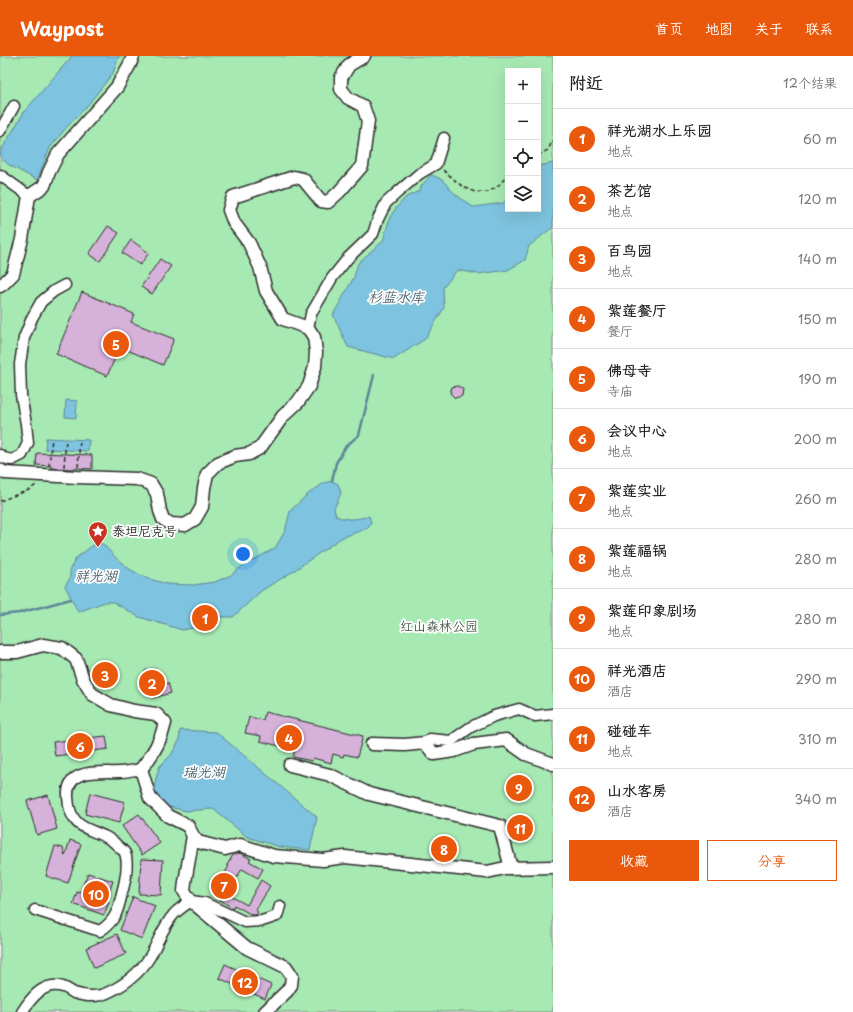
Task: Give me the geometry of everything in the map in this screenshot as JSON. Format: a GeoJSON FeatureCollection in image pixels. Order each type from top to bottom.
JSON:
{"type":"FeatureCollection","features":[{"type":"Feature","properties":{"kind":"street"},"geometry":{"type":"LineString","coordinates":[[0,286],[4,284],[13,274],[22,239],[29,196],[44,186],[58,154],[117,87],[133,56]]}},
{"type":"Feature","properties":{"kind":"street"},"geometry":{"type":"LineString","coordinates":[[0,470],[5,473],[47,476],[137,479],[151,484],[157,494],[163,519],[171,524],[185,525],[195,519],[202,507],[207,474],[218,463],[235,456],[249,454],[260,448],[283,416],[298,402],[309,386],[316,367],[316,352],[314,337],[308,328],[284,319],[266,291],[260,267],[249,243],[234,223],[229,210],[233,197],[294,177],[303,179],[321,201],[328,202],[362,166],[368,121],[362,106],[348,98],[341,89],[341,78],[349,65],[364,56]]}},
{"type":"Feature","properties":{"kind":"street"},"geometry":{"type":"LineString","coordinates":[[0,131],[14,106]]}},
{"type":"Feature","properties":{"kind":"street"},"geometry":{"type":"LineString","coordinates":[[308,328],[311,314],[332,278],[348,258],[373,234],[378,218],[386,203],[419,174],[436,164],[444,138]]}},
{"type":"Feature","properties":{"kind":"street"},"geometry":{"type":"LineString","coordinates":[[0,175],[29,196]]}},
{"type":"Feature","properties":{"kind":"street"},"geometry":{"type":"LineString","coordinates":[[0,456],[12,460],[22,455],[28,443],[21,395],[20,364],[24,338],[40,302],[54,291],[65,286]]}},
{"type":"Feature","properties":{"kind":"street"},"geometry":{"type":"LineString","coordinates":[[0,652],[17,652],[43,645],[62,648],[76,659],[83,679],[92,694],[111,705],[134,711],[156,714],[165,723],[158,747],[141,769],[122,772],[90,772],[80,775],[73,780],[67,789],[71,814],[78,823],[87,830],[104,835],[117,844],[125,853],[125,881],[116,914],[108,925],[100,931],[35,910]]}},
{"type":"Feature","properties":{"kind":"street"},"geometry":{"type":"LineString","coordinates":[[372,744],[405,745],[425,743],[430,740],[451,741],[471,727],[494,716],[519,709],[536,716],[553,714]]}},
{"type":"Feature","properties":{"kind":"street"},"geometry":{"type":"LineString","coordinates":[[425,743],[434,754],[454,752],[474,744],[506,740],[526,754],[553,764]]}},
{"type":"Feature","properties":{"kind":"street"},"geometry":{"type":"LineString","coordinates":[[290,765],[330,776],[369,794],[500,826],[511,868]]}},
{"type":"Feature","properties":{"kind":"street"},"geometry":{"type":"LineString","coordinates":[[141,769],[150,798],[168,816],[188,826],[198,842],[225,849],[240,845],[274,856],[323,860],[345,857],[487,872],[505,868],[553,867]]}},
{"type":"Feature","properties":{"kind":"street"},"geometry":{"type":"LineString","coordinates":[[193,836],[184,891],[191,901],[247,948],[286,967],[292,976],[291,985],[287,991],[266,1012]]}},
{"type":"Feature","properties":{"kind":"street"},"geometry":{"type":"LineString","coordinates":[[22,1012],[34,996],[44,989],[52,986],[63,987],[85,996],[96,997],[108,993],[122,985],[135,975],[146,963],[164,928],[174,915],[191,901],[205,903],[245,922],[262,921],[277,916],[280,906]]}},
{"type":"Feature","properties":{"kind":"path"},"geometry":{"type":"LineString","coordinates":[[541,154],[548,150],[553,140]]}},
{"type":"Feature","properties":{"kind":"path"},"geometry":{"type":"LineString","coordinates":[[436,164],[463,187],[475,192],[488,192],[497,187],[507,176]]}},
{"type":"Feature","properties":{"kind":"path"},"geometry":{"type":"LineString","coordinates":[[0,501],[29,490],[47,476],[52,449],[52,438]]}},
{"type":"Feature","properties":{"kind":"path"},"geometry":{"type":"LineString","coordinates":[[63,476],[66,439]]}},
{"type":"Feature","properties":{"kind":"path"},"geometry":{"type":"LineString","coordinates":[[77,477],[80,439]]}},
{"type":"Feature","properties":{"kind":"green space","name":"红山森林公园"},"geometry":{"type":"Polygon","coordinates":[[[0,56],[553,56],[553,1012],[0,1012],[0,56]]]}},
{"type":"Feature","properties":{"kind":"water"},"geometry":{"type":"Polygon","coordinates":[[[72,56],[119,56],[113,73],[87,106],[66,128],[50,148],[37,180],[9,165],[2,159],[0,152],[24,112],[72,56]]]}},
{"type":"Feature","properties":{"kind":"water","name":"杉蓝水库"},"geometry":{"type":"Polygon","coordinates":[[[553,163],[553,227],[529,246],[525,260],[508,270],[478,274],[457,270],[443,288],[444,308],[425,339],[394,359],[348,347],[333,315],[354,277],[358,263],[383,241],[390,217],[406,197],[419,191],[431,175],[441,179],[454,193],[473,207],[504,203],[505,201],[505,212],[541,212],[541,165],[553,163]]]}},
{"type":"Feature","properties":{"kind":"water"},"geometry":{"type":"Polygon","coordinates":[[[66,400],[77,401],[76,418],[65,417],[66,400]]]}},
{"type":"Feature","properties":{"kind":"water"},"geometry":{"type":"Polygon","coordinates":[[[46,438],[89,440],[88,451],[45,449],[46,438]]]}},
{"type":"Feature","properties":{"kind":"water","name":"祥光湖"},"geometry":{"type":"Polygon","coordinates":[[[332,481],[338,484],[341,493],[334,509],[336,516],[345,519],[353,519],[369,516],[371,522],[368,528],[341,538],[292,572],[261,591],[233,617],[219,617],[209,625],[182,630],[139,617],[113,602],[105,602],[78,612],[65,586],[70,578],[70,569],[76,558],[96,543],[103,544],[117,559],[131,570],[146,578],[167,584],[193,585],[215,582],[231,575],[240,568],[275,548],[285,531],[290,511],[308,494],[324,483],[332,481]]]}},
{"type":"Feature","properties":{"kind":"water","name":"瑞光湖"},"geometry":{"type":"Polygon","coordinates":[[[180,730],[216,732],[317,817],[310,850],[280,847],[247,837],[213,809],[186,811],[165,806],[153,790],[159,767],[171,755],[179,741],[180,730]]]}},
{"type":"Feature","properties":{"kind":"building"},"geometry":{"type":"Polygon","coordinates":[[[108,226],[119,233],[100,261],[89,254],[108,226]]]}},
{"type":"Feature","properties":{"kind":"building"},"geometry":{"type":"Polygon","coordinates":[[[131,240],[149,253],[140,265],[122,253],[131,240]]]}},
{"type":"Feature","properties":{"kind":"building"},"geometry":{"type":"Polygon","coordinates":[[[160,259],[171,266],[152,294],[141,287],[160,259]]]}},
{"type":"Feature","properties":{"kind":"building"},"geometry":{"type":"Polygon","coordinates":[[[82,292],[134,314],[131,322],[174,339],[163,365],[120,347],[107,376],[56,354],[82,292]]]}},
{"type":"Feature","properties":{"kind":"building"},"geometry":{"type":"Polygon","coordinates":[[[458,386],[463,389],[462,396],[455,398],[450,393],[452,387],[458,386]]]}},
{"type":"Feature","properties":{"kind":"building"},"geometry":{"type":"Polygon","coordinates":[[[37,453],[92,455],[92,469],[51,468],[51,466],[36,465],[37,453]]]}},
{"type":"Feature","properties":{"kind":"building"},"geometry":{"type":"Polygon","coordinates":[[[156,669],[158,671],[160,676],[160,685],[168,683],[171,693],[153,698],[150,686],[146,684],[143,679],[145,671],[156,669]]]}},
{"type":"Feature","properties":{"kind":"building"},"geometry":{"type":"Polygon","coordinates":[[[265,712],[363,736],[357,757],[344,754],[343,757],[333,754],[331,763],[313,758],[312,761],[293,757],[295,750],[260,741],[261,736],[245,733],[249,717],[263,720],[265,712]]]}},
{"type":"Feature","properties":{"kind":"building"},"geometry":{"type":"Polygon","coordinates":[[[106,736],[108,749],[55,756],[53,742],[106,736]]]}},
{"type":"Feature","properties":{"kind":"building"},"geometry":{"type":"Polygon","coordinates":[[[90,793],[125,802],[119,823],[85,814],[90,793]]]}},
{"type":"Feature","properties":{"kind":"building"},"geometry":{"type":"Polygon","coordinates":[[[48,795],[57,829],[37,835],[27,801],[48,795]]]}},
{"type":"Feature","properties":{"kind":"building"},"geometry":{"type":"Polygon","coordinates":[[[139,814],[160,843],[142,855],[122,826],[139,814]]]}},
{"type":"Feature","properties":{"kind":"building"},"geometry":{"type":"Polygon","coordinates":[[[70,840],[81,844],[68,883],[46,876],[55,846],[63,848],[65,856],[70,840]]]}},
{"type":"Feature","properties":{"kind":"building"},"geometry":{"type":"Polygon","coordinates":[[[240,853],[251,859],[249,861],[263,869],[258,878],[242,869],[227,894],[247,905],[261,880],[270,886],[256,910],[258,912],[256,915],[252,915],[234,905],[233,908],[212,895],[229,866],[227,865],[233,855],[240,853]]]}},
{"type":"Feature","properties":{"kind":"building"},"geometry":{"type":"Polygon","coordinates":[[[141,859],[163,860],[161,895],[139,894],[141,859]]]}},
{"type":"Feature","properties":{"kind":"building"},"geometry":{"type":"Polygon","coordinates":[[[88,873],[113,881],[106,901],[109,902],[104,915],[73,904],[77,892],[80,893],[88,873]]]}},
{"type":"Feature","properties":{"kind":"building"},"geometry":{"type":"Polygon","coordinates":[[[133,897],[155,906],[142,939],[120,930],[133,897]]]}},
{"type":"Feature","properties":{"kind":"building"},"geometry":{"type":"Polygon","coordinates":[[[117,934],[126,954],[94,968],[86,948],[117,934]]]}},
{"type":"Feature","properties":{"kind":"building"},"geometry":{"type":"Polygon","coordinates":[[[225,964],[271,985],[265,999],[219,978],[225,964]]]}},
{"type":"Feature","properties":{"kind":"waterway"},"geometry":{"type":"LineString","coordinates":[[332,481],[336,463],[346,446],[359,435],[374,375]]}},
{"type":"Feature","properties":{"kind":"waterway"},"geometry":{"type":"LineString","coordinates":[[0,615],[19,613],[71,599]]}},
{"type":"Feature","properties":{"kind":"place","name":"佛母寺"},"geometry":{"type":"Point","coordinates":[116,344]}},
{"type":"Feature","properties":{"kind":"place","name":"泰坦尼克号"},"geometry":{"type":"Point","coordinates":[98,548]}},
{"type":"Feature","properties":{"kind":"place","name":"祥光湖水上乐园"},"geometry":{"type":"Point","coordinates":[205,618]}},
{"type":"Feature","properties":{"kind":"place","name":"百鸟园"},"geometry":{"type":"Point","coordinates":[105,675]}},
{"type":"Feature","properties":{"kind":"place","name":"茶艺馆"},"geometry":{"type":"Point","coordinates":[152,683]}},
{"type":"Feature","properties":{"kind":"place","name":"紫莲餐厅"},"geometry":{"type":"Point","coordinates":[289,738]}},
{"type":"Feature","properties":{"kind":"place","name":"会议中心"},"geometry":{"type":"Point","coordinates":[80,746]}},
{"type":"Feature","properties":{"kind":"place","name":"紫莲印象剧场"},"geometry":{"type":"Point","coordinates":[519,788]}},
{"type":"Feature","properties":{"kind":"place","name":"碰碰车"},"geometry":{"type":"Point","coordinates":[520,828]}},
{"type":"Feature","properties":{"kind":"place","name":"紫莲福锅"},"geometry":{"type":"Point","coordinates":[444,849]}},
{"type":"Feature","properties":{"kind":"place","name":"紫莲实业"},"geometry":{"type":"Point","coordinates":[224,886]}},
{"type":"Feature","properties":{"kind":"place","name":"祥光酒店"},"geometry":{"type":"Point","coordinates":[96,894]}},
{"type":"Feature","properties":{"kind":"place","name":"山水客房"},"geometry":{"type":"Point","coordinates":[245,982]}}]}
